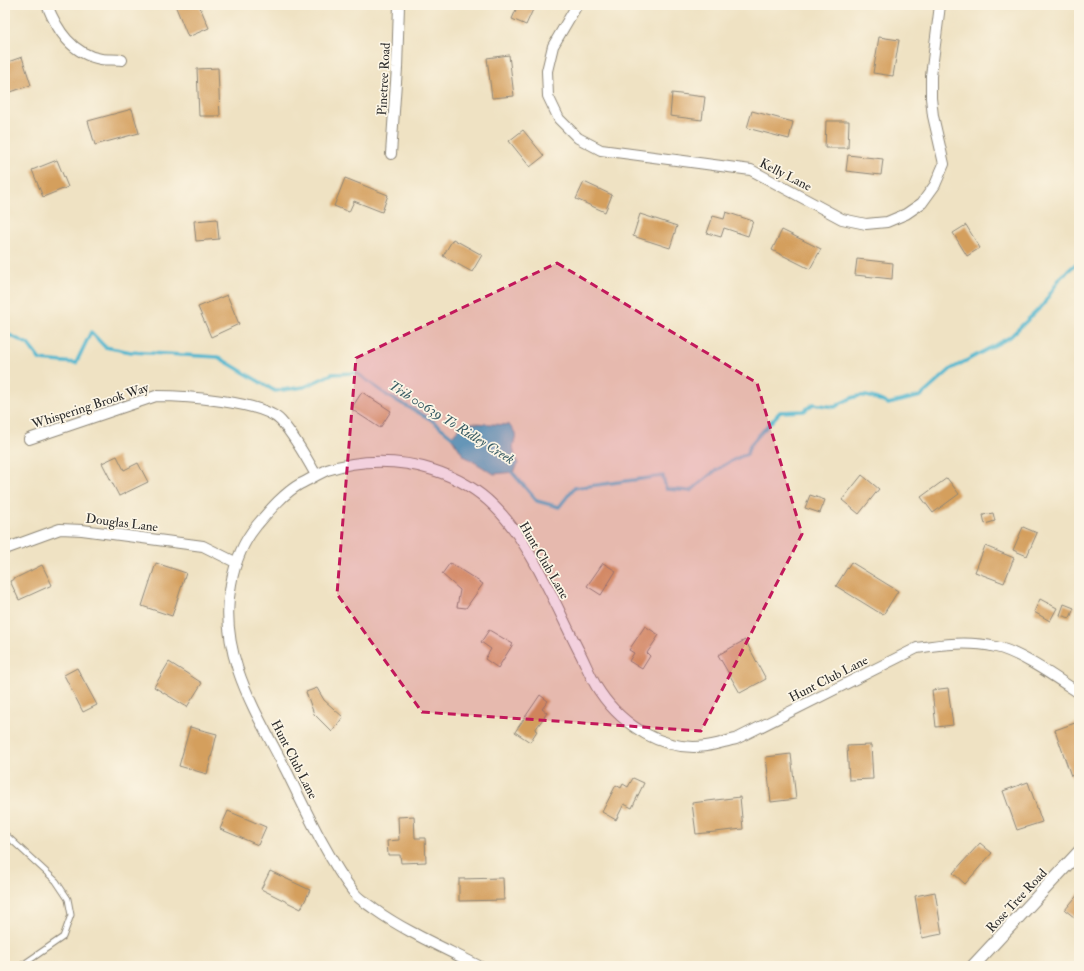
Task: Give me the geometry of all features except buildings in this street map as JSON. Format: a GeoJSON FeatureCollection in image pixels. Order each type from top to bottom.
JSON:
{"type":"FeatureCollection","features":[{"type":"Feature","properties":{"kind":"street"},"geometry":{"type":"LineString","coordinates":[[47,5],[61,34],[79,51],[100,59],[122,60]]}},
{"type":"Feature","properties":{"kind":"street","name":"Pinetree Road"},"geometry":{"type":"LineString","coordinates":[[391,154],[397,68],[399,5]]}},
{"type":"Feature","properties":{"kind":"street","name":"Kelly Lane"},"geometry":{"type":"LineString","coordinates":[[577,5],[553,46],[547,71],[548,96],[559,119],[578,138],[601,150],[751,170],[842,218],[866,224],[887,222],[906,214],[922,203],[935,186],[944,164],[942,148],[933,116],[931,98],[932,69],[940,5]]}},
{"type":"Feature","properties":{"kind":"street","name":"Whispering Brook Way"},"geometry":{"type":"LineString","coordinates":[[29,439],[156,396],[174,396],[209,400],[266,410],[280,420],[297,443],[316,475]]}},
{"type":"Feature","properties":{"kind":"street","name":"Hunt Club Lane"},"geometry":{"type":"LineString","coordinates":[[479,966],[390,920],[357,897],[335,865],[249,697],[233,659],[227,627],[229,594],[235,562],[248,536],[267,514],[293,488],[324,471],[356,462],[395,462],[431,470],[467,485],[494,505],[518,535],[600,692],[620,716],[640,733],[672,744],[705,747],[736,739],[917,648],[943,644],[966,643],[997,647],[1028,661],[1079,693]]}},
{"type":"Feature","properties":{"kind":"street","name":"Douglas Lane"},"geometry":{"type":"LineString","coordinates":[[5,549],[60,529],[82,530],[203,546],[235,562]]}},
{"type":"Feature","properties":{"kind":"street","name":"Rose Tree Road"},"geometry":{"type":"LineString","coordinates":[[973,966],[1079,852]]}},
{"type":"Feature","properties":{"kind":"lane"},"geometry":{"type":"LineString","coordinates":[[5,834],[56,880],[68,899],[71,914],[63,937],[21,966]]}},
{"type":"Feature","properties":{"kind":"highlighted area"},"geometry":{"type":"Polygon","coordinates":[[[557,263],[757,383],[802,534],[701,731],[422,712],[337,594],[356,358],[557,263]]]}},
{"type":"Feature","properties":{"kind":"water"},"geometry":{"type":"Polygon","coordinates":[[[473,423],[509,425],[513,429],[516,436],[513,447],[518,464],[514,472],[494,474],[464,456],[451,437],[463,424],[473,423]]]}},
{"type":"Feature","properties":{"kind":"waterway","name":"Trib 00639 To Ridley Creek"},"geometry":{"type":"LineString","coordinates":[[511,471],[537,501],[559,507],[574,488],[663,476],[666,489],[691,491],[717,470],[731,461],[747,454],[750,445],[780,412],[804,411],[813,404],[835,407],[849,399],[861,396],[873,397],[888,404],[921,396],[951,369],[1010,337],[1043,305],[1060,278],[1079,261]]}},
{"type":"Feature","properties":{"kind":"waterway","name":"Trib 00639 To Ridley Creek"},"geometry":{"type":"LineString","coordinates":[[5,333],[28,344],[40,360],[76,363],[91,332],[105,347],[131,352],[218,357],[275,391],[304,387],[332,374],[357,373],[388,396],[430,419],[455,439]]}}]}
